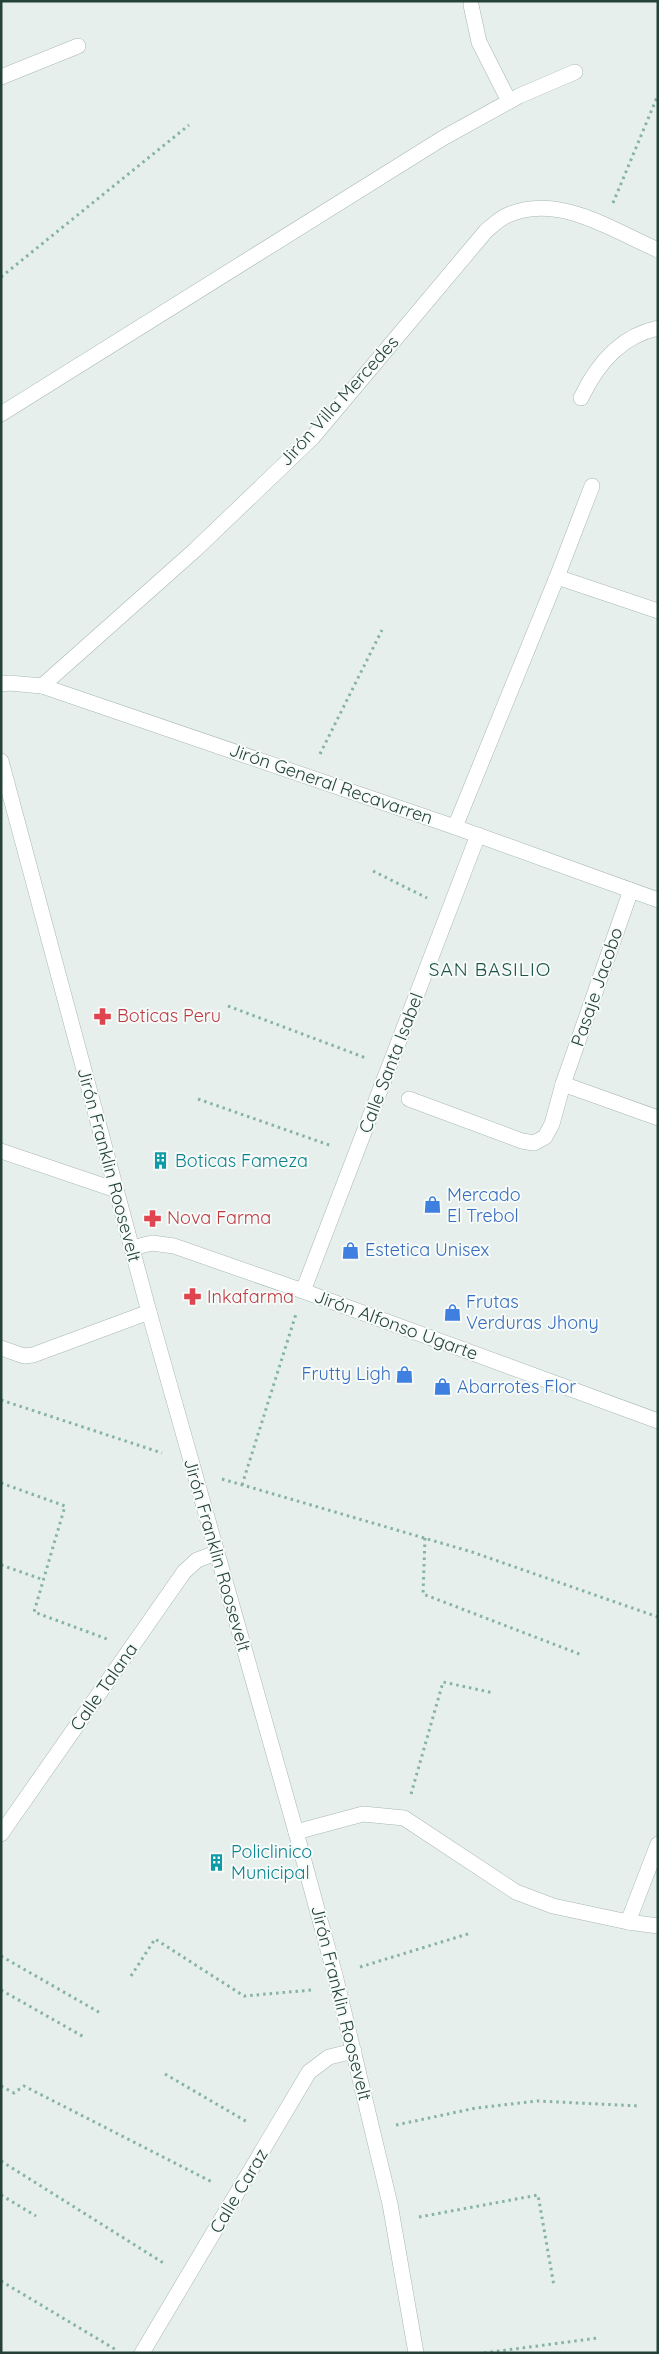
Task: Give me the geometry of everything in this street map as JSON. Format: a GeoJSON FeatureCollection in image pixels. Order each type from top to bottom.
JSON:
{"type":"FeatureCollection","features":[{"type":"Feature","properties":{"kind":"street"},"geometry":{"type":"LineString","coordinates":[[471,5],[479,42],[509,101]]}},
{"type":"Feature","properties":{"kind":"street"},"geometry":{"type":"LineString","coordinates":[[1,77],[78,46]]}},
{"type":"Feature","properties":{"kind":"street"},"geometry":{"type":"LineString","coordinates":[[1,414],[435,144],[509,101],[575,72]]}},
{"type":"Feature","properties":{"kind":"street","name":"Jirón Villa Mercedes"},"geometry":{"type":"LineString","coordinates":[[42,686],[195,550],[313,436],[486,231],[506,215],[524,209],[547,208],[567,210],[658,250]]}},
{"type":"Feature","properties":{"kind":"street"},"geometry":{"type":"LineString","coordinates":[[582,398],[590,378],[622,342],[645,331],[658,328]]}},
{"type":"Feature","properties":{"kind":"street"},"geometry":{"type":"LineString","coordinates":[[455,827],[592,486]]}},
{"type":"Feature","properties":{"kind":"street"},"geometry":{"type":"LineString","coordinates":[[557,577],[658,611]]}},
{"type":"Feature","properties":{"kind":"street","name":"Jirón General Recavarren"},"geometry":{"type":"LineString","coordinates":[[1,684],[9,682],[42,686],[309,776],[658,900]]}},
{"type":"Feature","properties":{"kind":"street","name":"Jirón Franklin Roosevelt"},"geometry":{"type":"LineString","coordinates":[[1,761],[149,1312],[296,1832],[336,1981],[373,2130],[393,2222],[416,2353]]}},
{"type":"Feature","properties":{"kind":"street","name":"Calle Santa Isabel"},"geometry":{"type":"LineString","coordinates":[[303,1291],[478,835]]}},
{"type":"Feature","properties":{"kind":"street","name":"Pasaje Jacobo"},"geometry":{"type":"LineString","coordinates":[[409,1099],[522,1141],[534,1143],[545,1137],[552,1124],[563,1084],[631,890]]}},
{"type":"Feature","properties":{"kind":"street"},"geometry":{"type":"LineString","coordinates":[[563,1084],[658,1118]]}},
{"type":"Feature","properties":{"kind":"street"},"geometry":{"type":"LineString","coordinates":[[1,1151],[116,1190]]}},
{"type":"Feature","properties":{"kind":"street","name":"Jirón Alfonso Ugarte"},"geometry":{"type":"LineString","coordinates":[[132,1248],[152,1243],[174,1246],[303,1291],[658,1421]]}},
{"type":"Feature","properties":{"kind":"street"},"geometry":{"type":"LineString","coordinates":[[1,1348],[24,1356],[33,1355],[149,1312]]}},
{"type":"Feature","properties":{"kind":"street","name":"Calle Talana"},"geometry":{"type":"LineString","coordinates":[[1,1834],[184,1572],[196,1560],[216,1553]]}},
{"type":"Feature","properties":{"kind":"street"},"geometry":{"type":"LineString","coordinates":[[296,1832],[363,1814],[404,1818],[516,1892],[553,1906],[628,1922],[658,1926]]}},
{"type":"Feature","properties":{"kind":"street"},"geometry":{"type":"LineString","coordinates":[[628,1922],[658,1844]]}},
{"type":"Feature","properties":{"kind":"street","name":"Calle Caraz"},"geometry":{"type":"LineString","coordinates":[[142,2353],[309,2072],[329,2057],[354,2051]]}},
{"type":"Feature","properties":{"kind":"path"},"geometry":{"type":"LineString","coordinates":[[604,226],[658,95]]}},
{"type":"Feature","properties":{"kind":"path"},"geometry":{"type":"LineString","coordinates":[[1,277],[189,125]]}},
{"type":"Feature","properties":{"kind":"path"},"geometry":{"type":"LineString","coordinates":[[309,776],[382,630]]}},
{"type":"Feature","properties":{"kind":"path"},"geometry":{"type":"LineString","coordinates":[[373,872],[450,909]]}},
{"type":"Feature","properties":{"kind":"path"},"geometry":{"type":"LineString","coordinates":[[228,1006],[390,1067]]}},
{"type":"Feature","properties":{"kind":"path"},"geometry":{"type":"LineString","coordinates":[[198,1099],[356,1154]]}},
{"type":"Feature","properties":{"kind":"path"},"geometry":{"type":"LineString","coordinates":[[242,1485],[303,1291]]}},
{"type":"Feature","properties":{"kind":"path"},"geometry":{"type":"LineString","coordinates":[[1,1400],[242,1485],[505,1563],[658,1617]]}},
{"type":"Feature","properties":{"kind":"path"},"geometry":{"type":"LineString","coordinates":[[1,1483],[65,1506],[34,1612],[131,1647]]}},
{"type":"Feature","properties":{"kind":"path"},"geometry":{"type":"LineString","coordinates":[[425,1538],[424,1594],[582,1655]]}},
{"type":"Feature","properties":{"kind":"path"},"geometry":{"type":"LineString","coordinates":[[1,1565],[44,1580]]}},
{"type":"Feature","properties":{"kind":"path"},"geometry":{"type":"LineString","coordinates":[[404,1818],[442,1682],[494,1693]]}},
{"type":"Feature","properties":{"kind":"path"},"geometry":{"type":"LineString","coordinates":[[131,1976],[155,1940],[244,1996],[336,1981],[471,1933]]}},
{"type":"Feature","properties":{"kind":"path"},"geometry":{"type":"LineString","coordinates":[[1,1956],[102,2014]]}},
{"type":"Feature","properties":{"kind":"path"},"geometry":{"type":"LineString","coordinates":[[1,1990],[84,2037]]}},
{"type":"Feature","properties":{"kind":"path"},"geometry":{"type":"LineString","coordinates":[[166,2074],[271,2136]]}},
{"type":"Feature","properties":{"kind":"path"},"geometry":{"type":"LineString","coordinates":[[1,2086],[14,2094],[24,2086],[237,2194]]}},
{"type":"Feature","properties":{"kind":"path"},"geometry":{"type":"LineString","coordinates":[[373,2130],[476,2108],[537,2101],[640,2106]]}},
{"type":"Feature","properties":{"kind":"path"},"geometry":{"type":"LineString","coordinates":[[1,2161],[187,2278]]}},
{"type":"Feature","properties":{"kind":"path"},"geometry":{"type":"LineString","coordinates":[[1,2195],[36,2216]]}},
{"type":"Feature","properties":{"kind":"path"},"geometry":{"type":"LineString","coordinates":[[393,2222],[538,2195],[554,2286]]}},
{"type":"Feature","properties":{"kind":"path"},"geometry":{"type":"LineString","coordinates":[[1,2281],[121,2353]]}},
{"type":"Feature","properties":{"kind":"path"},"geometry":{"type":"LineString","coordinates":[[484,2353],[598,2338]]}},
{"type":"Feature","properties":{"kind":"place","name":"Boticas Peru"},"geometry":{"type":"Point","coordinates":[103,1016]}},
{"type":"Feature","properties":{"kind":"place","name":"Boticas Fameza"},"geometry":{"type":"Point","coordinates":[161,1161]}},
{"type":"Feature","properties":{"kind":"place","name":"Mercado El Trebol"},"geometry":{"type":"Point","coordinates":[433,1205]}},
{"type":"Feature","properties":{"kind":"place","name":"Nova Farma"},"geometry":{"type":"Point","coordinates":[153,1218]}},
{"type":"Feature","properties":{"kind":"place","name":"Estetica Unisex"},"geometry":{"type":"Point","coordinates":[351,1250]}},
{"type":"Feature","properties":{"kind":"place","name":"Inkafarma"},"geometry":{"type":"Point","coordinates":[193,1297]}},
{"type":"Feature","properties":{"kind":"place","name":"Frutas Verduras Jhony"},"geometry":{"type":"Point","coordinates":[452,1312]}},
{"type":"Feature","properties":{"kind":"place","name":"Frutty Ligh"},"geometry":{"type":"Point","coordinates":[405,1374]}},
{"type":"Feature","properties":{"kind":"place","name":"Abarrotes Flor"},"geometry":{"type":"Point","coordinates":[443,1387]}},
{"type":"Feature","properties":{"kind":"place","name":"Policlinico Municipal"},"geometry":{"type":"Point","coordinates":[217,1862]}},
{"type":"Feature","properties":{"kind":"district","name":"SAN BASILIO"},"geometry":{"type":"Point","coordinates":[490,969]}}]}
